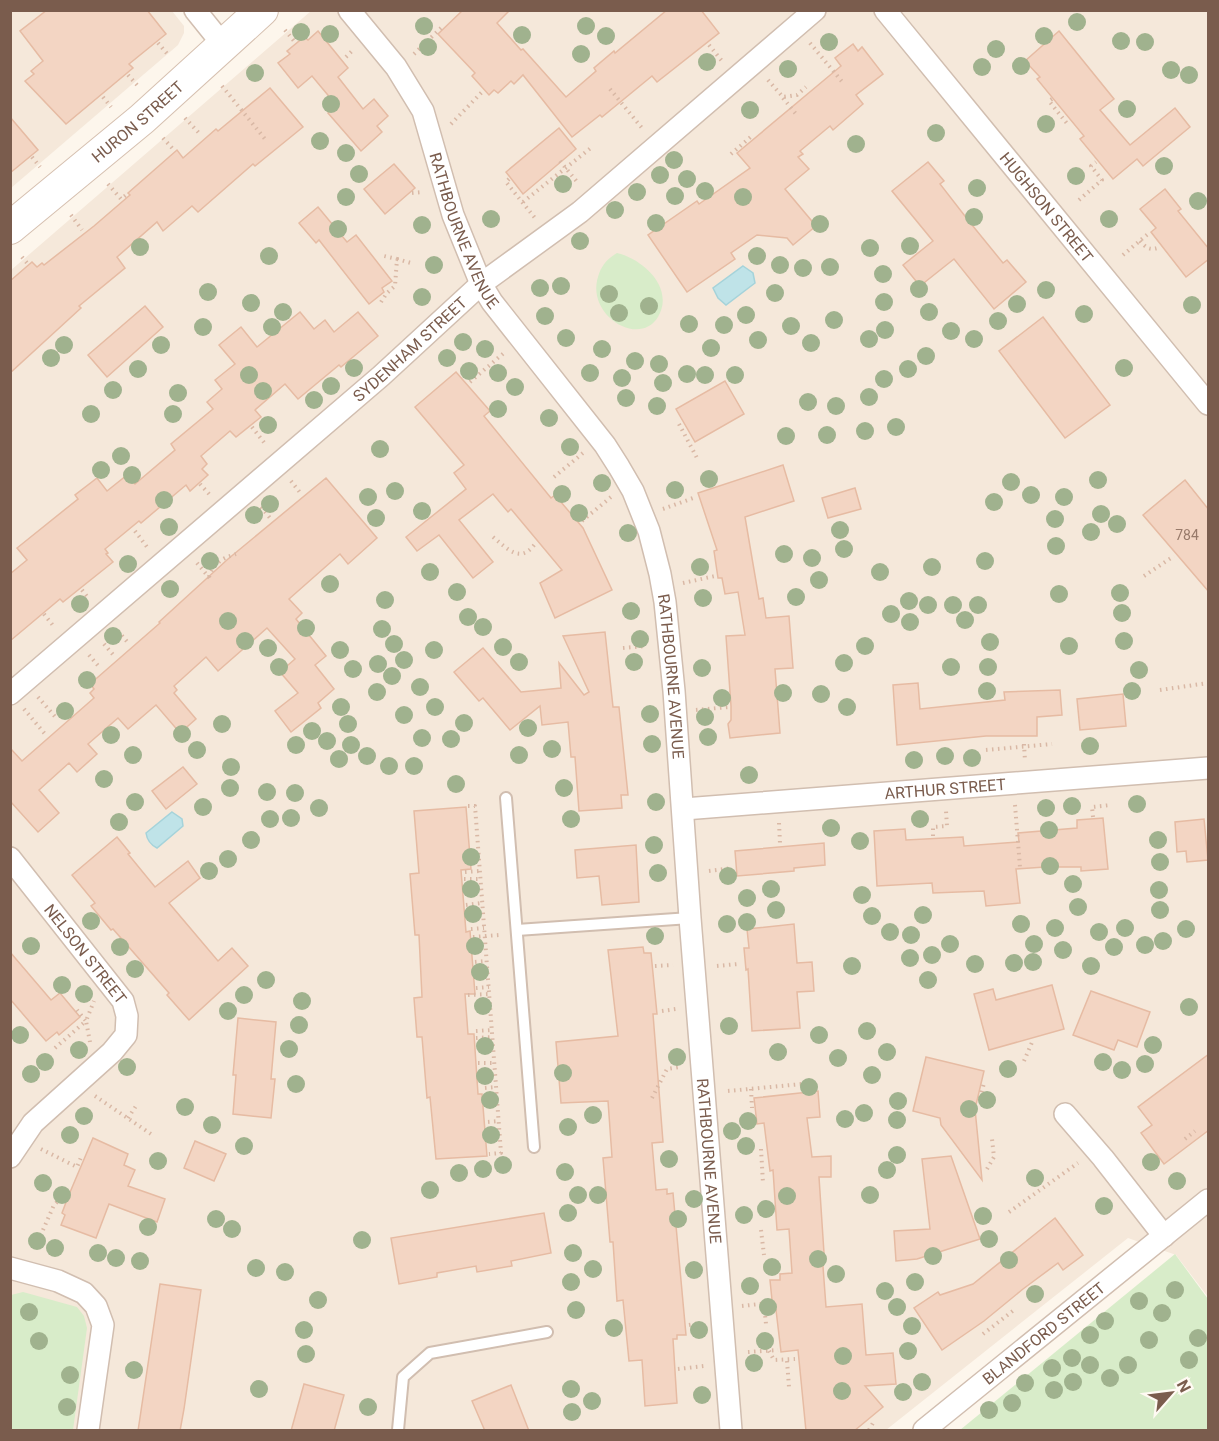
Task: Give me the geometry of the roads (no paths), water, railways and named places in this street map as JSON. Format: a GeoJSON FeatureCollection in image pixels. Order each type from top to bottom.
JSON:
{"type":"FeatureCollection","features":[{"type":"Feature","properties":{"kind":"main road","name":"HURON STREET"},"geometry":{"type":"LineString","coordinates":[[10,228],[123,135],[224,46],[273,20]]}},
{"type":"Feature","properties":{"kind":"street"},"geometry":{"type":"LineString","coordinates":[[195,10],[224,46]]}},
{"type":"Feature","properties":{"kind":"street","name":"RATHBOURNE AVENUE"},"geometry":{"type":"LineString","coordinates":[[349,10],[396,67],[423,111],[453,214],[481,284],[499,311],[600,439],[628,483],[649,531],[665,602],[684,809],[690,918],[731,1431]]}},
{"type":"Feature","properties":{"kind":"street","name":"SYDENHAM STREET"},"geometry":{"type":"LineString","coordinates":[[16,700],[381,376],[481,284],[580,212],[815,10]]}},
{"type":"Feature","properties":{"kind":"street","name":"HUGHSON STREET"},"geometry":{"type":"LineString","coordinates":[[885,10],[1204,390]]}},
{"type":"Feature","properties":{"kind":"street","name":"ARTHUR STREET"},"geometry":{"type":"LineString","coordinates":[[684,809],[1209,768]]}},
{"type":"Feature","properties":{"kind":"street","name":"NELSON STREET"},"geometry":{"type":"LineString","coordinates":[[10,858],[123,1001],[127,1016],[126,1035],[112,1052],[33,1123],[16,1149]]}},
{"type":"Feature","properties":{"kind":"street"},"geometry":{"type":"LineString","coordinates":[[1065,1114],[1164,1236]]}},
{"type":"Feature","properties":{"kind":"street","name":"BLANDFORD STREET"},"geometry":{"type":"LineString","coordinates":[[924,1431],[1209,1200]]}},
{"type":"Feature","properties":{"kind":"street"},"geometry":{"type":"LineString","coordinates":[[10,1268],[57,1281],[84,1293],[96,1306],[103,1325],[88,1431]]}},
{"type":"Feature","properties":{"kind":"lane"},"geometry":{"type":"LineString","coordinates":[[506,798],[534,1147]]}},
{"type":"Feature","properties":{"kind":"lane"},"geometry":{"type":"LineString","coordinates":[[517,932],[690,918]]}},
{"type":"Feature","properties":{"kind":"lane"},"geometry":{"type":"LineString","coordinates":[[398,1431],[403,1377],[430,1353],[547,1332]]}},
{"type":"Feature","properties":{"kind":"water"},"geometry":{"type":"Polygon","coordinates":[[[743,266],[753,273],[755,283],[726,305],[718,298],[713,288],[743,266]]]}},
{"type":"Feature","properties":{"kind":"water"},"geometry":{"type":"Polygon","coordinates":[[[172,812],[182,819],[183,826],[157,848],[147,838],[146,833],[172,812]]]}}]}
